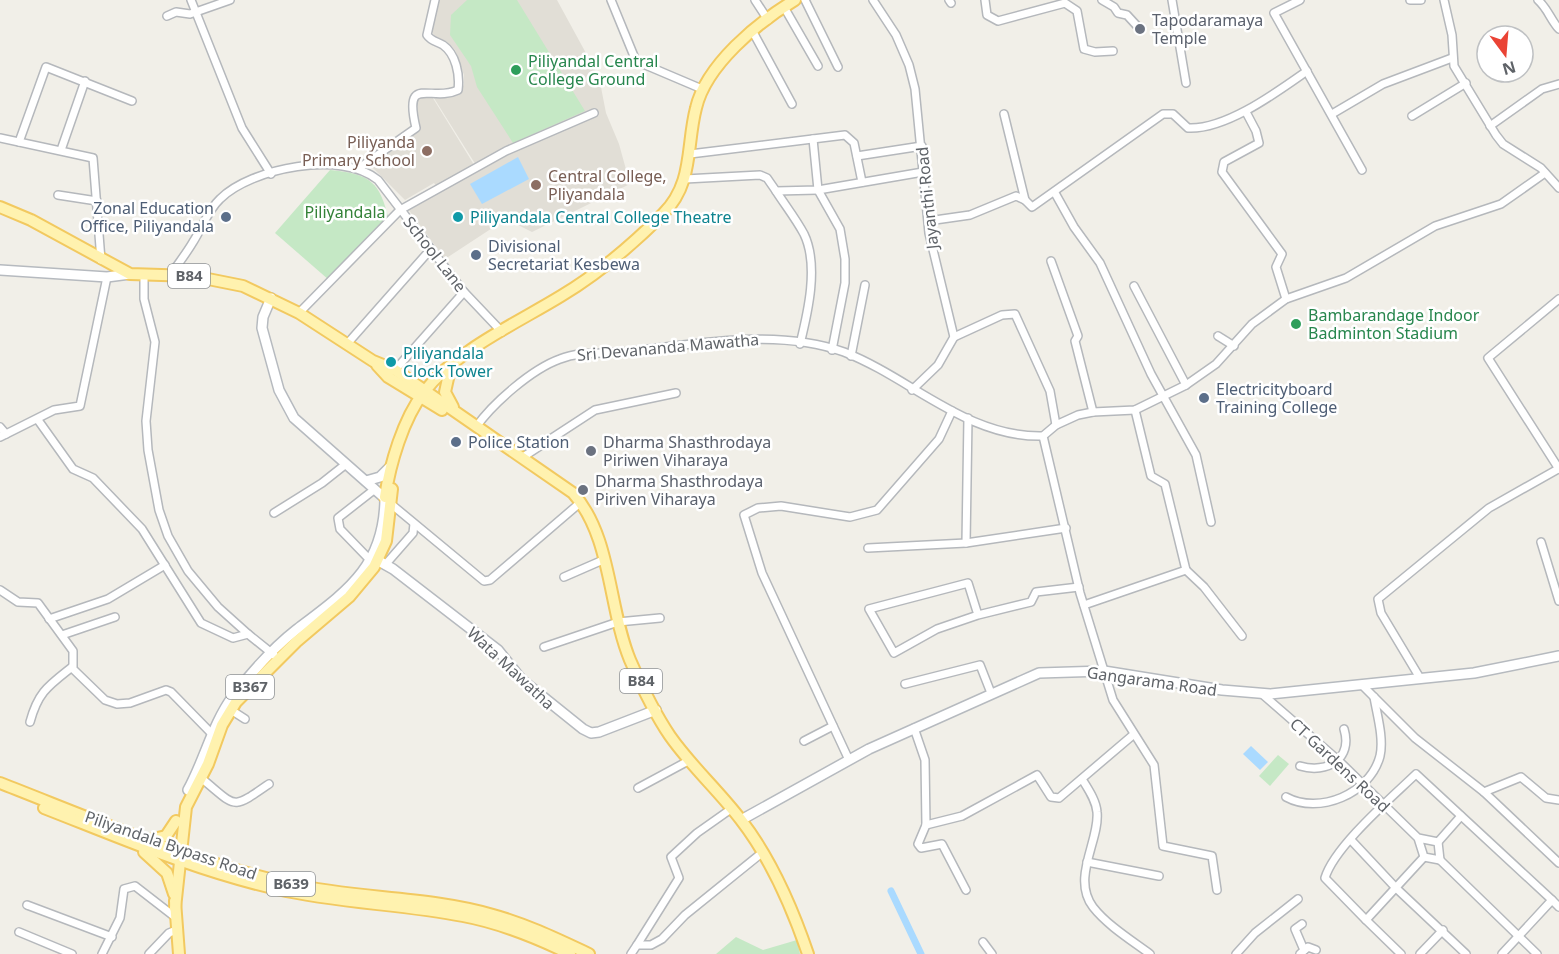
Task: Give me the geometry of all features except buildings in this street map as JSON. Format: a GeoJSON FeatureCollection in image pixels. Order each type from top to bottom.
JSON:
{"type":"FeatureCollection","features":[{"type":"Feature","properties":{"kind":"main road"},"geometry":{"type":"LineString","coordinates":[[425,396],[452,364],[562,296],[623,251],[672,205],[685,179],[696,109],[702,89],[715,67],[753,32],[795,0]]}},
{"type":"Feature","properties":{"kind":"main road","name":"B84"},"geometry":{"type":"LineString","coordinates":[[0,207],[57,234],[130,274],[218,279],[243,286],[271,298],[374,361],[395,370],[425,396],[565,486],[582,502],[594,529],[630,659],[656,710],[669,735],[741,820],[763,852],[796,920],[808,954]]}},
{"type":"Feature","properties":{"kind":"main road"},"geometry":{"type":"LineString","coordinates":[[425,396],[486,341]]}},
{"type":"Feature","properties":{"kind":"main road","name":"B84"},"geometry":{"type":"LineString","coordinates":[[374,361],[388,377],[455,410],[474,426]]}},
{"type":"Feature","properties":{"kind":"main road"},"geometry":{"type":"LineString","coordinates":[[449,374],[445,392],[455,410]]}},
{"type":"Feature","properties":{"kind":"main road","name":"B367"},"geometry":{"type":"LineString","coordinates":[[180,820],[201,778],[213,736],[231,710],[275,656],[349,597],[377,562],[386,541],[389,468],[425,396]]}},
{"type":"Feature","properties":{"kind":"main road","name":"B367"},"geometry":{"type":"LineString","coordinates":[[388,501],[395,466],[425,396]]}},
{"type":"Feature","properties":{"kind":"main road","name":"Piliyandala Bypass Road"},"geometry":{"type":"LineString","coordinates":[[0,783],[145,840],[219,873],[322,898],[462,916],[512,929],[570,954]]}},
{"type":"Feature","properties":{"kind":"main road","name":"Piliyandala Bypass Road"},"geometry":{"type":"LineString","coordinates":[[0,790],[130,842],[178,856],[207,860],[231,869],[322,891],[461,908],[491,914],[537,930],[589,954]]}},
{"type":"Feature","properties":{"kind":"main road","name":"B367"},"geometry":{"type":"LineString","coordinates":[[179,954],[175,913],[176,892],[180,820],[188,790]]}},
{"type":"Feature","properties":{"kind":"main road"},"geometry":{"type":"LineString","coordinates":[[145,840],[166,836],[180,820]]}},
{"type":"Feature","properties":{"kind":"main road"},"geometry":{"type":"LineString","coordinates":[[180,820],[188,845],[207,860]]}},
{"type":"Feature","properties":{"kind":"main road"},"geometry":{"type":"LineString","coordinates":[[130,842],[157,861],[167,873],[176,892],[188,875],[203,872],[219,873]]}},
{"type":"Feature","properties":{"kind":"street"},"geometry":{"type":"LineString","coordinates":[[191,0],[242,128],[271,174]]}},
{"type":"Feature","properties":{"kind":"street"},"geometry":{"type":"LineString","coordinates":[[167,16],[176,12],[196,12],[230,0]]}},
{"type":"Feature","properties":{"kind":"street"},"geometry":{"type":"LineString","coordinates":[[170,276],[220,198],[233,189],[271,174],[302,166],[332,164],[359,168],[416,128],[412,102],[415,95],[420,92],[452,93],[459,90],[458,70],[446,48],[431,41],[427,35],[435,0]]}},
{"type":"Feature","properties":{"kind":"street"},"geometry":{"type":"LineString","coordinates":[[611,0],[636,61],[702,89]]}},
{"type":"Feature","properties":{"kind":"street"},"geometry":{"type":"LineString","coordinates":[[754,0],[768,20]]}},
{"type":"Feature","properties":{"kind":"street"},"geometry":{"type":"LineString","coordinates":[[805,0],[838,67]]}},
{"type":"Feature","properties":{"kind":"street","name":"Jayanthi Road"},"geometry":{"type":"LineString","coordinates":[[873,0],[896,35],[909,65],[915,88],[928,221],[943,298],[954,337]]}},
{"type":"Feature","properties":{"kind":"street"},"geometry":{"type":"LineString","coordinates":[[985,0],[987,15],[998,21],[1071,1],[1077,11],[1084,49],[1095,52],[1113,51]]}},
{"type":"Feature","properties":{"kind":"street"},"geometry":{"type":"LineString","coordinates":[[1102,0],[1114,7],[1118,13],[1127,15],[1138,27]]}},
{"type":"Feature","properties":{"kind":"street"},"geometry":{"type":"LineString","coordinates":[[1172,0],[1186,83]]}},
{"type":"Feature","properties":{"kind":"street"},"geometry":{"type":"LineString","coordinates":[[1300,0],[1274,13],[1362,170]]}},
{"type":"Feature","properties":{"kind":"street"},"geometry":{"type":"LineString","coordinates":[[1410,0],[1421,0]]}},
{"type":"Feature","properties":{"kind":"street"},"geometry":{"type":"LineString","coordinates":[[1444,0],[1452,35],[1454,66],[1490,126],[1503,144],[1545,173],[1559,188]]}},
{"type":"Feature","properties":{"kind":"street"},"geometry":{"type":"LineString","coordinates":[[1538,0],[1547,9],[1548,17],[1559,29]]}},
{"type":"Feature","properties":{"kind":"street"},"geometry":{"type":"LineString","coordinates":[[784,7],[818,66]]}},
{"type":"Feature","properties":{"kind":"street"},"geometry":{"type":"LineString","coordinates":[[753,32],[792,104]]}},
{"type":"Feature","properties":{"kind":"street"},"geometry":{"type":"LineString","coordinates":[[1332,114],[1383,84],[1452,58]]}},
{"type":"Feature","properties":{"kind":"street"},"geometry":{"type":"LineString","coordinates":[[19,141],[44,68],[51,67],[132,101]]}},
{"type":"Feature","properties":{"kind":"street"},"geometry":{"type":"LineString","coordinates":[[928,221],[970,215],[1016,196],[1025,200],[1032,207],[1055,193],[1163,114],[1173,114],[1184,125],[1194,128],[1246,112],[1307,71]]}},
{"type":"Feature","properties":{"kind":"street"},"geometry":{"type":"LineString","coordinates":[[61,150],[85,81]]}},
{"type":"Feature","properties":{"kind":"street"},"geometry":{"type":"LineString","coordinates":[[1412,116],[1466,83]]}},
{"type":"Feature","properties":{"kind":"street"},"geometry":{"type":"LineString","coordinates":[[1490,126],[1542,88],[1559,84]]}},
{"type":"Feature","properties":{"kind":"street"},"geometry":{"type":"LineString","coordinates":[[1246,112],[1256,131],[1259,143],[1224,162],[1222,172],[1282,254],[1276,267],[1286,299]]}},
{"type":"Feature","properties":{"kind":"street"},"geometry":{"type":"LineString","coordinates":[[299,314],[400,210],[506,151],[594,113]]}},
{"type":"Feature","properties":{"kind":"street"},"geometry":{"type":"LineString","coordinates":[[1004,114],[1025,200]]}},
{"type":"Feature","properties":{"kind":"street"},"geometry":{"type":"LineString","coordinates":[[690,154],[845,135],[854,143],[862,182]]}},
{"type":"Feature","properties":{"kind":"street"},"geometry":{"type":"LineString","coordinates":[[0,138],[93,158],[101,260]]}},
{"type":"Feature","properties":{"kind":"street"},"geometry":{"type":"LineString","coordinates":[[813,139],[818,190],[840,229],[845,260],[845,284],[832,350]]}},
{"type":"Feature","properties":{"kind":"street"},"geometry":{"type":"LineString","coordinates":[[857,156],[922,146]]}},
{"type":"Feature","properties":{"kind":"street","name":"School Lane"},"geometry":{"type":"LineString","coordinates":[[359,168],[378,180],[430,250],[501,332]]}},
{"type":"Feature","properties":{"kind":"street"},"geometry":{"type":"LineString","coordinates":[[776,191],[818,190],[923,172]]}},
{"type":"Feature","properties":{"kind":"street"},"geometry":{"type":"LineString","coordinates":[[1216,890],[1212,856],[1163,846],[1154,765],[1113,700],[1079,587],[1043,436],[1056,425],[1093,412],[1135,410],[1186,385],[1216,364],[1251,324],[1286,299],[1346,278],[1435,226],[1500,204],[1545,173]]}},
{"type":"Feature","properties":{"kind":"street"},"geometry":{"type":"LineString","coordinates":[[685,179],[760,175],[767,178],[804,235],[810,256],[811,272],[800,344]]}},
{"type":"Feature","properties":{"kind":"street"},"geometry":{"type":"LineString","coordinates":[[1055,193],[1074,227],[1100,264],[1163,396],[1196,455],[1211,522]]}},
{"type":"Feature","properties":{"kind":"street"},"geometry":{"type":"LineString","coordinates":[[58,195],[97,201]]}},
{"type":"Feature","properties":{"kind":"street"},"geometry":{"type":"LineString","coordinates":[[347,344],[430,250]]}},
{"type":"Feature","properties":{"kind":"street"},"geometry":{"type":"LineString","coordinates":[[1052,261],[1078,336],[1075,341],[1093,412]]}},
{"type":"Feature","properties":{"kind":"street"},"geometry":{"type":"LineString","coordinates":[[0,270],[107,277],[130,274]]}},
{"type":"Feature","properties":{"kind":"street"},"geometry":{"type":"LineString","coordinates":[[144,275],[144,299],[155,342],[146,421],[148,450],[159,510],[168,536],[188,571],[218,606],[275,656]]}},
{"type":"Feature","properties":{"kind":"street"},"geometry":{"type":"LineString","coordinates":[[0,427],[3,436],[54,410],[80,406],[107,277]]}},
{"type":"Feature","properties":{"kind":"street"},"geometry":{"type":"LineString","coordinates":[[851,356],[865,285]]}},
{"type":"Feature","properties":{"kind":"street"},"geometry":{"type":"LineString","coordinates":[[1134,286],[1186,385]]}},
{"type":"Feature","properties":{"kind":"street"},"geometry":{"type":"LineString","coordinates":[[395,370],[464,292]]}},
{"type":"Feature","properties":{"kind":"street"},"geometry":{"type":"LineString","coordinates":[[271,298],[263,317],[262,328],[285,405],[294,418],[414,524],[484,581],[490,580],[582,502]]}},
{"type":"Feature","properties":{"kind":"street"},"geometry":{"type":"LineString","coordinates":[[1420,678],[1381,613],[1378,599],[1489,508],[1558,469],[1531,422],[1488,358],[1559,299]]}},
{"type":"Feature","properties":{"kind":"street"},"geometry":{"type":"LineString","coordinates":[[912,390],[938,365],[954,337],[1002,315],[1015,315],[1050,391],[1056,425]]}},
{"type":"Feature","properties":{"kind":"street"},"geometry":{"type":"LineString","coordinates":[[1218,336],[1234,346]]}},
{"type":"Feature","properties":{"kind":"street","name":"Sri Devananda Mawatha"},"geometry":{"type":"LineString","coordinates":[[474,426],[525,379],[540,368],[570,355],[746,338],[800,344],[851,356],[968,418],[1011,434],[1043,436]]}},
{"type":"Feature","properties":{"kind":"street"},"geometry":{"type":"LineString","coordinates":[[523,457],[594,410],[676,393]]}},
{"type":"Feature","properties":{"kind":"street"},"geometry":{"type":"LineString","coordinates":[[1135,410],[1151,476],[1165,484],[1186,570],[1204,587],[1242,636]]}},
{"type":"Feature","properties":{"kind":"street"},"geometry":{"type":"LineString","coordinates":[[849,760],[762,573],[744,515],[758,508],[781,506],[850,518],[877,510],[939,439],[952,411]]}},
{"type":"Feature","properties":{"kind":"street"},"geometry":{"type":"LineString","coordinates":[[966,543],[968,418]]}},
{"type":"Feature","properties":{"kind":"street"},"geometry":{"type":"LineString","coordinates":[[38,420],[74,470],[93,478],[142,529],[201,623],[233,638],[248,634]]}},
{"type":"Feature","properties":{"kind":"street"},"geometry":{"type":"LineString","coordinates":[[274,513],[322,483],[346,464]]}},
{"type":"Feature","properties":{"kind":"street"},"geometry":{"type":"LineString","coordinates":[[366,481],[380,477],[389,468]]}},
{"type":"Feature","properties":{"kind":"street"},"geometry":{"type":"LineString","coordinates":[[375,489],[338,518],[340,530],[377,562],[412,533],[414,524]]}},
{"type":"Feature","properties":{"kind":"street"},"geometry":{"type":"LineString","coordinates":[[868,548],[966,543],[1066,528]]}},
{"type":"Feature","properties":{"kind":"street"},"geometry":{"type":"LineString","coordinates":[[1541,542],[1559,601]]}},
{"type":"Feature","properties":{"kind":"street"},"geometry":{"type":"LineString","coordinates":[[564,577],[603,560]]}},
{"type":"Feature","properties":{"kind":"street","name":"Wata Mawatha"},"geometry":{"type":"LineString","coordinates":[[377,562],[498,650],[522,680],[583,729],[591,733],[599,732],[656,710]]}},
{"type":"Feature","properties":{"kind":"street"},"geometry":{"type":"LineString","coordinates":[[49,619],[108,599],[165,565]]}},
{"type":"Feature","properties":{"kind":"street"},"geometry":{"type":"LineString","coordinates":[[1550,572],[1559,568]]}},
{"type":"Feature","properties":{"kind":"street"},"geometry":{"type":"LineString","coordinates":[[1084,605],[1186,570]]}},
{"type":"Feature","properties":{"kind":"street"},"geometry":{"type":"LineString","coordinates":[[978,615],[968,583],[870,609],[894,653],[937,629],[978,615],[1031,602],[1036,592],[1079,587]]}},
{"type":"Feature","properties":{"kind":"street"},"geometry":{"type":"LineString","coordinates":[[0,590],[18,602],[30,600],[38,603],[74,651],[72,667],[43,690],[34,704],[30,722]]}},
{"type":"Feature","properties":{"kind":"street"},"geometry":{"type":"LineString","coordinates":[[62,635],[115,617]]}},
{"type":"Feature","properties":{"kind":"street"},"geometry":{"type":"LineString","coordinates":[[544,647],[618,622],[660,618]]}},
{"type":"Feature","properties":{"kind":"street","name":"B367"},"geometry":{"type":"LineString","coordinates":[[188,790],[232,697],[275,656]]}},
{"type":"Feature","properties":{"kind":"street","name":"Gangarama Road"},"geometry":{"type":"LineString","coordinates":[[741,820],[849,760],[1039,673],[1104,672],[1222,690],[1262,693],[1363,686],[1474,673],[1559,656]]}},
{"type":"Feature","properties":{"kind":"street"},"geometry":{"type":"LineString","coordinates":[[905,684],[980,665],[991,693]]}},
{"type":"Feature","properties":{"kind":"street"},"geometry":{"type":"LineString","coordinates":[[72,667],[105,700],[117,704],[130,703],[159,691],[171,692],[213,736]]}},
{"type":"Feature","properties":{"kind":"street"},"geometry":{"type":"LineString","coordinates":[[1363,686],[1415,738],[1484,792],[1559,863]]}},
{"type":"Feature","properties":{"kind":"street","name":"CT Gardens Road"},"geometry":{"type":"LineString","coordinates":[[1262,693],[1339,761],[1418,838],[1424,857]]}},
{"type":"Feature","properties":{"kind":"street"},"geometry":{"type":"LineString","coordinates":[[1286,797],[1300,802],[1332,802],[1362,784],[1380,757],[1381,743],[1374,697]]}},
{"type":"Feature","properties":{"kind":"street"},"geometry":{"type":"LineString","coordinates":[[231,710],[245,719]]}},
{"type":"Feature","properties":{"kind":"street"},"geometry":{"type":"LineString","coordinates":[[804,741],[833,726]]}},
{"type":"Feature","properties":{"kind":"street"},"geometry":{"type":"LineString","coordinates":[[914,729],[925,760],[926,825],[919,847],[942,844],[966,890]]}},
{"type":"Feature","properties":{"kind":"street"},"geometry":{"type":"LineString","coordinates":[[1300,766],[1319,768],[1339,761],[1345,751],[1344,729]]}},
{"type":"Feature","properties":{"kind":"street"},"geometry":{"type":"LineString","coordinates":[[926,825],[962,816],[1037,775],[1051,797],[1059,798],[1133,735]]}},
{"type":"Feature","properties":{"kind":"street"},"geometry":{"type":"LineString","coordinates":[[638,788],[690,760]]}},
{"type":"Feature","properties":{"kind":"street"},"geometry":{"type":"LineString","coordinates":[[1401,954],[1325,878],[1327,871],[1352,840],[1416,774],[1559,907]]}},
{"type":"Feature","properties":{"kind":"street"},"geometry":{"type":"LineString","coordinates":[[1484,792],[1521,777],[1546,798],[1559,800]]}},
{"type":"Feature","properties":{"kind":"street"},"geometry":{"type":"LineString","coordinates":[[201,778],[232,802],[241,803],[269,784]]}},
{"type":"Feature","properties":{"kind":"street"},"geometry":{"type":"LineString","coordinates":[[1082,778],[1095,801],[1097,812],[1087,862],[1087,893],[1093,907],[1150,954]]}},
{"type":"Feature","properties":{"kind":"street"},"geometry":{"type":"LineString","coordinates":[[631,954],[679,878],[671,857],[697,833],[731,809]]}},
{"type":"Feature","properties":{"kind":"street"},"geometry":{"type":"LineString","coordinates":[[1440,860],[1438,842],[1461,816]]}},
{"type":"Feature","properties":{"kind":"street"},"geometry":{"type":"LineString","coordinates":[[1418,838],[1438,842]]}},
{"type":"Feature","properties":{"kind":"street"},"geometry":{"type":"LineString","coordinates":[[1352,840],[1396,888],[1466,954]]}},
{"type":"Feature","properties":{"kind":"street"},"geometry":{"type":"LineString","coordinates":[[637,945],[651,945],[662,939],[685,915],[763,852]]}},
{"type":"Feature","properties":{"kind":"street"},"geometry":{"type":"LineString","coordinates":[[1366,920],[1424,857],[1440,860],[1517,938],[1537,954]]}},
{"type":"Feature","properties":{"kind":"street"},"geometry":{"type":"LineString","coordinates":[[1087,862],[1159,876]]}},
{"type":"Feature","properties":{"kind":"street"},"geometry":{"type":"LineString","coordinates":[[102,954],[120,918],[124,889],[129,886],[135,886],[175,913]]}},
{"type":"Feature","properties":{"kind":"street"},"geometry":{"type":"LineString","coordinates":[[1236,954],[1262,927],[1298,899]]}},
{"type":"Feature","properties":{"kind":"street"},"geometry":{"type":"LineString","coordinates":[[1502,954],[1552,900]]}},
{"type":"Feature","properties":{"kind":"street"},"geometry":{"type":"LineString","coordinates":[[27,905],[112,937]]}},
{"type":"Feature","properties":{"kind":"street"},"geometry":{"type":"LineString","coordinates":[[1302,924],[1295,929],[1302,952],[1308,947],[1316,950]]}},
{"type":"Feature","properties":{"kind":"street"},"geometry":{"type":"LineString","coordinates":[[149,954],[169,933],[176,930]]}},
{"type":"Feature","properties":{"kind":"street"},"geometry":{"type":"LineString","coordinates":[[1420,954],[1443,930]]}},
{"type":"Feature","properties":{"kind":"street"},"geometry":{"type":"LineString","coordinates":[[19,932],[72,954]]}},
{"type":"Feature","properties":{"kind":"street"},"geometry":{"type":"LineString","coordinates":[[983,942],[992,954]]}},
{"type":"Feature","properties":{"kind":"shaded area"},"geometry":{"type":"Polygon","coordinates":[[[439,0],[557,0],[599,77],[606,113],[619,144],[630,184],[532,232],[506,219],[445,259],[408,209],[412,204],[434,195],[479,170],[432,95],[455,95],[461,92],[464,84],[464,75],[455,50],[446,41],[435,38],[432,31],[439,0]]]}},
{"type":"Feature","properties":{"kind":"shaded area","name":"Piliyanda Primary School"},"geometry":{"type":"Polygon","coordinates":[[[423,95],[431,95],[476,168],[438,188],[434,183],[405,200],[369,164],[421,129],[417,120],[416,100],[423,95]]]}},
{"type":"Feature","properties":{"kind":"green space","name":"Piliyandal Central College Ground"},"geometry":{"type":"Polygon","coordinates":[[[467,0],[517,0],[585,111],[513,143],[477,87],[471,66],[450,35],[451,15],[467,0]]]}},
{"type":"Feature","properties":{"kind":"green space","name":"Piliyandala"},"geometry":{"type":"Polygon","coordinates":[[[330,170],[355,174],[372,182],[382,197],[389,221],[329,280],[275,233],[330,170]]]}},
{"type":"Feature","properties":{"kind":"green space"},"geometry":{"type":"Polygon","coordinates":[[[1278,755],[1289,764],[1270,786],[1259,776],[1278,755]]]}},
{"type":"Feature","properties":{"kind":"green space"},"geometry":{"type":"Polygon","coordinates":[[[736,937],[763,950],[797,940],[800,954],[716,954],[736,937]]]}},
{"type":"Feature","properties":{"kind":"water"},"geometry":{"type":"Polygon","coordinates":[[[518,157],[529,179],[482,204],[470,184],[518,157]]]}},
{"type":"Feature","properties":{"kind":"water"},"geometry":{"type":"Polygon","coordinates":[[[1251,746],[1268,762],[1260,770],[1243,754],[1251,746]]]}},
{"type":"Feature","properties":{"kind":"waterway"},"geometry":{"type":"LineString","coordinates":[[891,891],[921,954]]}},
{"type":"Feature","properties":{"kind":"place","name":"Tapodaramaya Temple"},"geometry":{"type":"Point","coordinates":[1140,29]}},
{"type":"Feature","properties":{"kind":"place","name":"Piliyandal Central College Ground"},"geometry":{"type":"Point","coordinates":[516,70]}},
{"type":"Feature","properties":{"kind":"place","name":"Piliyanda Primary School"},"geometry":{"type":"Point","coordinates":[427,151]}},
{"type":"Feature","properties":{"kind":"place","name":"Central College, Pliyandala"},"geometry":{"type":"Point","coordinates":[536,185]}},
{"type":"Feature","properties":{"kind":"place","name":"Zonal Education Office, Piliyandala"},"geometry":{"type":"Point","coordinates":[226,217]}},
{"type":"Feature","properties":{"kind":"place","name":"Piliyandala Central College Theatre"},"geometry":{"type":"Point","coordinates":[458,217]}},
{"type":"Feature","properties":{"kind":"place","name":"Divisional Secretariat Kesbewa"},"geometry":{"type":"Point","coordinates":[476,255]}},
{"type":"Feature","properties":{"kind":"place","name":"Bambarandage Indoor Badminton Stadium"},"geometry":{"type":"Point","coordinates":[1296,324]}},
{"type":"Feature","properties":{"kind":"place","name":"Piliyandala Clock Tower"},"geometry":{"type":"Point","coordinates":[391,362]}},
{"type":"Feature","properties":{"kind":"place","name":"Electricityboard Training College"},"geometry":{"type":"Point","coordinates":[1204,398]}},
{"type":"Feature","properties":{"kind":"place","name":"Police Station"},"geometry":{"type":"Point","coordinates":[456,442]}},
{"type":"Feature","properties":{"kind":"place","name":"Dharma Shasthrodaya Piriwen Viharaya"},"geometry":{"type":"Point","coordinates":[591,451]}},
{"type":"Feature","properties":{"kind":"place","name":"Dharma Shasthrodaya Piriven Viharaya"},"geometry":{"type":"Point","coordinates":[583,490]}}]}
